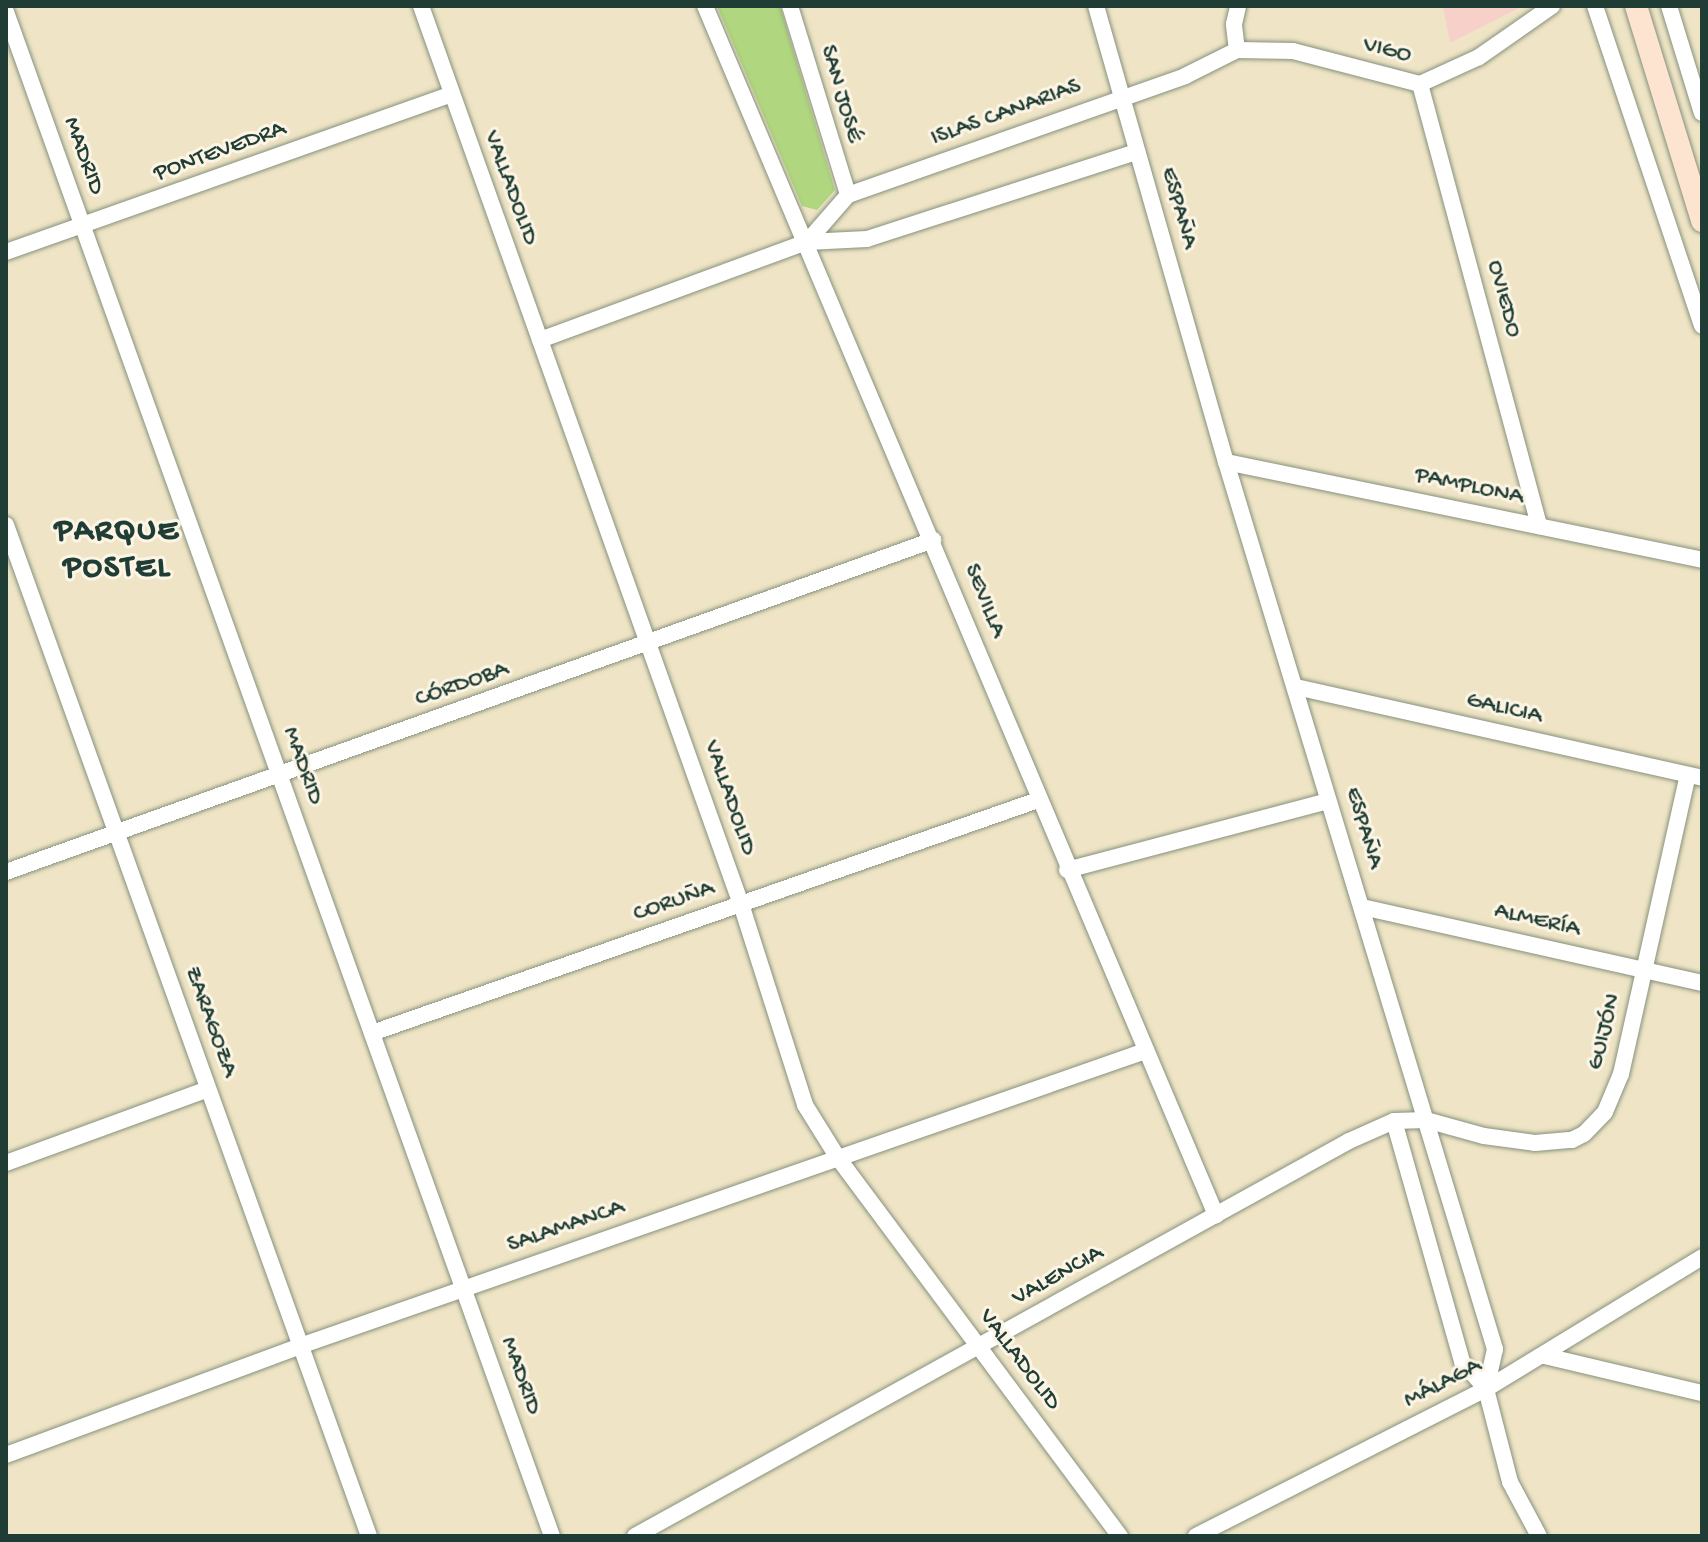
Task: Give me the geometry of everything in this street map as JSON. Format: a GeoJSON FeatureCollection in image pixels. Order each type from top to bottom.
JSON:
{"type":"FeatureCollection","features":[{"type":"Feature","properties":{"kind":"street","name":"VALLADOLID"},"geometry":{"type":"LineString","coordinates":[[421,6],[450,95],[741,904],[805,1105],[838,1158],[1120,1536]]}},
{"type":"Feature","properties":{"kind":"street","name":"SEVILLA"},"geometry":{"type":"LineString","coordinates":[[705,6],[933,540],[1067,870],[1216,1215]]}},
{"type":"Feature","properties":{"kind":"street","name":"SAN JOSÉ"},"geometry":{"type":"LineString","coordinates":[[790,6],[848,195]]}},
{"type":"Feature","properties":{"kind":"street","name":"ESPAÑA"},"geometry":{"type":"LineString","coordinates":[[1096,6],[1226,462],[1495,1349],[1486,1389]]}},
{"type":"Feature","properties":{"kind":"street"},"geometry":{"type":"LineString","coordinates":[[1237,50],[1234,24],[1238,6]]}},
{"type":"Feature","properties":{"kind":"street","name":"VIGO"},"geometry":{"type":"LineString","coordinates":[[1237,50],[1293,51],[1420,84],[1479,57],[1552,6]]}},
{"type":"Feature","properties":{"kind":"street"},"geometry":{"type":"LineString","coordinates":[[1595,6],[1702,326]]}},
{"type":"Feature","properties":{"kind":"street"},"geometry":{"type":"LineString","coordinates":[[1636,6],[1702,218]]}},
{"type":"Feature","properties":{"kind":"street"},"geometry":{"type":"LineString","coordinates":[[1669,6],[1702,113]]}},
{"type":"Feature","properties":{"kind":"street","name":"MADRID"},"geometry":{"type":"LineString","coordinates":[[6,12],[552,1536]]}},
{"type":"Feature","properties":{"kind":"street","name":"ISLAS CANARIAS"},"geometry":{"type":"LineString","coordinates":[[807,242],[848,195],[1185,76],[1237,50]]}},
{"type":"Feature","properties":{"kind":"street","name":"OVIEDO"},"geometry":{"type":"LineString","coordinates":[[1420,84],[1539,526]]}},
{"type":"Feature","properties":{"kind":"street","name":"PONTEVEDRA"},"geometry":{"type":"LineString","coordinates":[[6,252],[450,95]]}},
{"type":"Feature","properties":{"kind":"street","name":"ISLAS CANARIAS"},"geometry":{"type":"LineString","coordinates":[[540,340],[807,242],[867,239],[1137,152]]}},
{"type":"Feature","properties":{"kind":"street","name":"PAMPLONA"},"geometry":{"type":"LineString","coordinates":[[1226,462],[1702,560]]}},
{"type":"Feature","properties":{"kind":"street","name":"ZARAGOZA"},"geometry":{"type":"LineString","coordinates":[[6,525],[12,558],[116,832],[369,1536]]}},
{"type":"Feature","properties":{"kind":"street","name":"CÓRDOBA"},"geometry":{"type":"LineString","coordinates":[[6,872],[650,645],[933,540]]}},
{"type":"Feature","properties":{"kind":"street","name":"GALICIA"},"geometry":{"type":"LineString","coordinates":[[1296,687],[1695,776]]}},
{"type":"Feature","properties":{"kind":"street","name":"GUIJÓN"},"geometry":{"type":"LineString","coordinates":[[1426,1120],[1484,1136],[1535,1143],[1572,1140],[1584,1134],[1605,1112],[1614,1092],[1695,776]]}},
{"type":"Feature","properties":{"kind":"street","name":"CORUÑA"},"geometry":{"type":"LineString","coordinates":[[372,1033],[1038,800]]}},
{"type":"Feature","properties":{"kind":"street"},"geometry":{"type":"LineString","coordinates":[[1067,870],[1328,801]]}},
{"type":"Feature","properties":{"kind":"street","name":"ALMERÍA"},"geometry":{"type":"LineString","coordinates":[[1362,907],[1702,983]]}},
{"type":"Feature","properties":{"kind":"street","name":"SALAMANCA"},"geometry":{"type":"LineString","coordinates":[[6,1455],[300,1346],[1145,1051]]}},
{"type":"Feature","properties":{"kind":"street"},"geometry":{"type":"LineString","coordinates":[[6,1163],[208,1089]]}},
{"type":"Feature","properties":{"kind":"street","name":"VALENCIA"},"geometry":{"type":"LineString","coordinates":[[635,1536],[1349,1141],[1394,1121],[1426,1120]]}},
{"type":"Feature","properties":{"kind":"street"},"geometry":{"type":"LineString","coordinates":[[1394,1121],[1462,1362],[1486,1389],[1510,1482],[1539,1536]]}},
{"type":"Feature","properties":{"kind":"street","name":"MÁLAGA"},"geometry":{"type":"LineString","coordinates":[[1196,1536],[1486,1389],[1545,1356],[1702,1257]]}},
{"type":"Feature","properties":{"kind":"street"},"geometry":{"type":"LineString","coordinates":[[1545,1356],[1702,1393]]}},
{"type":"Feature","properties":{"kind":"shaded area"},"geometry":{"type":"Polygon","coordinates":[[[1443,6],[1523,6],[1450,43],[1443,6]]]}},
{"type":"Feature","properties":{"kind":"green space"},"geometry":{"type":"Polygon","coordinates":[[[717,6],[780,6],[835,190],[817,210],[802,206],[717,6]]]}},
{"type":"Feature","properties":{"kind":"district","name":"PARQUE POSTEL"},"geometry":{"type":"Point","coordinates":[117,552]}}]}
